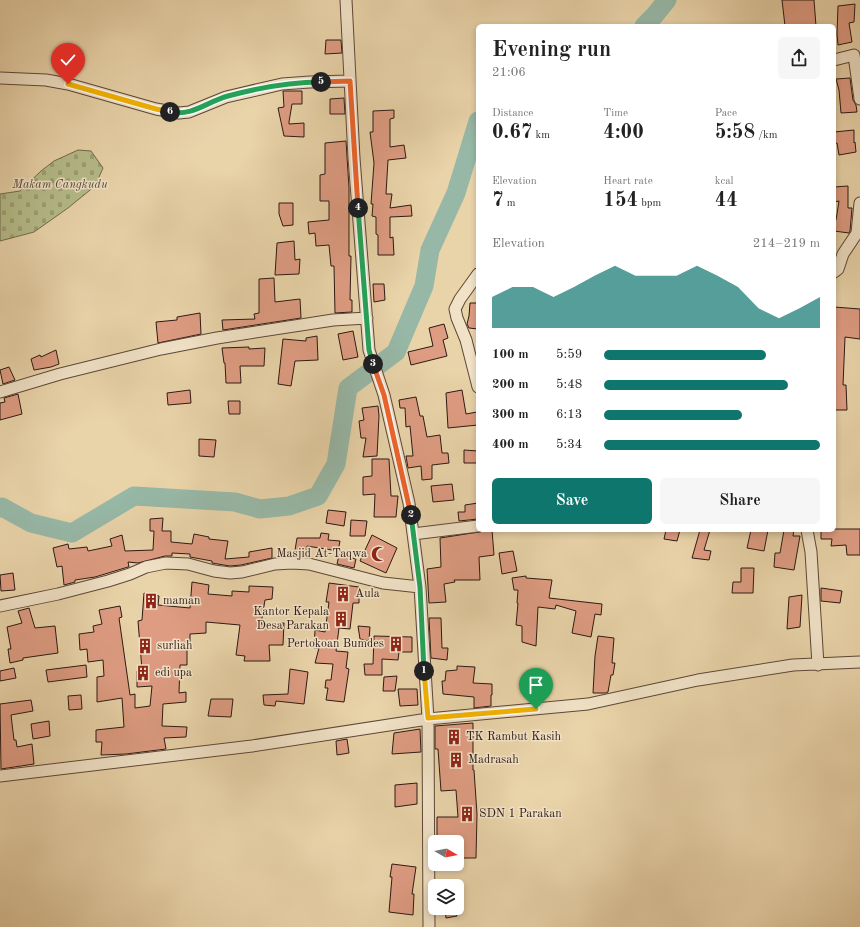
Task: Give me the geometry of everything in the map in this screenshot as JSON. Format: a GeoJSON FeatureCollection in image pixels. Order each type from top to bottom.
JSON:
{"type":"FeatureCollection","features":[{"type":"Feature","properties":{"kind":"street"},"geometry":{"type":"LineString","coordinates":[[346,0],[354,158],[369,350],[386,400],[409,503],[420,587],[428,718],[429,927]]}},
{"type":"Feature","properties":{"kind":"street"},"geometry":{"type":"LineString","coordinates":[[836,59],[857,54],[860,99]]}},
{"type":"Feature","properties":{"kind":"street"},"geometry":{"type":"LineString","coordinates":[[0,78],[46,80],[68,84],[156,109],[179,113],[189,112],[226,97],[282,84],[350,81]]}},
{"type":"Feature","properties":{"kind":"street"},"geometry":{"type":"LineString","coordinates":[[836,270],[838,269],[843,254],[857,233],[860,203]]}},
{"type":"Feature","properties":{"kind":"street"},"geometry":{"type":"LineString","coordinates":[[476,277],[460,298],[456,309],[457,318],[466,340],[476,379]]}},
{"type":"Feature","properties":{"kind":"street"},"geometry":{"type":"LineString","coordinates":[[0,392],[60,374],[162,349],[217,338],[333,320],[367,318]]}},
{"type":"Feature","properties":{"kind":"street"},"geometry":{"type":"LineString","coordinates":[[413,534],[476,526]]}},
{"type":"Feature","properties":{"kind":"street"},"geometry":{"type":"LineString","coordinates":[[807,532],[811,552],[818,664]]}},
{"type":"Feature","properties":{"kind":"street"},"geometry":{"type":"LineString","coordinates":[[0,606],[58,594],[108,581],[146,567],[166,563],[188,564],[214,571],[230,573],[242,572],[275,564],[310,564],[383,583],[420,587]]}},
{"type":"Feature","properties":{"kind":"street"},"geometry":{"type":"LineString","coordinates":[[0,776],[252,746],[428,718],[588,704],[698,680],[793,665],[860,662]]}},
{"type":"Feature","properties":{"kind":"green space","name":"Makam Cangkudu"},"geometry":{"type":"Polygon","coordinates":[[[78,150],[91,151],[103,168],[95,186],[68,208],[34,232],[0,241],[0,194],[20,191],[54,161],[78,150]]]}},
{"type":"Feature","properties":{"kind":"building"},"geometry":{"type":"Polygon","coordinates":[[[782,0],[814,0],[816,24],[785,24],[782,0]]]}},
{"type":"Feature","properties":{"kind":"building"},"geometry":{"type":"Polygon","coordinates":[[[855,4],[854,22],[849,23],[852,42],[838,45],[838,6],[855,4]]]}},
{"type":"Feature","properties":{"kind":"building"},"geometry":{"type":"Polygon","coordinates":[[[326,40],[341,40],[342,53],[325,54],[326,40]]]}},
{"type":"Feature","properties":{"kind":"building"},"geometry":{"type":"Polygon","coordinates":[[[850,78],[853,100],[856,105],[857,112],[841,113],[839,90],[836,79],[850,78]]]}},
{"type":"Feature","properties":{"kind":"building"},"geometry":{"type":"Polygon","coordinates":[[[283,91],[302,91],[302,104],[292,104],[289,124],[304,123],[304,137],[284,136],[278,108],[284,107],[283,91]]]}},
{"type":"Feature","properties":{"kind":"building"},"geometry":{"type":"Polygon","coordinates":[[[344,98],[345,114],[330,114],[330,99],[344,98]]]}},
{"type":"Feature","properties":{"kind":"building"},"geometry":{"type":"Polygon","coordinates":[[[394,110],[394,118],[390,119],[390,147],[404,145],[406,158],[388,160],[386,194],[392,194],[390,208],[411,205],[412,216],[390,217],[390,238],[393,237],[394,255],[378,255],[376,217],[372,216],[373,204],[371,204],[374,163],[370,132],[373,132],[373,111],[394,110]]]}},
{"type":"Feature","properties":{"kind":"building"},"geometry":{"type":"Polygon","coordinates":[[[854,130],[856,152],[839,155],[836,143],[836,132],[854,130]]]}},
{"type":"Feature","properties":{"kind":"building"},"geometry":{"type":"Polygon","coordinates":[[[346,141],[349,188],[349,256],[351,256],[350,300],[352,300],[352,312],[335,313],[334,266],[331,266],[329,245],[316,246],[315,233],[309,234],[308,222],[329,220],[329,201],[320,201],[320,175],[325,174],[325,143],[346,141]]]}},
{"type":"Feature","properties":{"kind":"building"},"geometry":{"type":"Polygon","coordinates":[[[848,186],[848,208],[852,208],[849,233],[836,231],[839,201],[836,202],[836,187],[848,186]]]}},
{"type":"Feature","properties":{"kind":"building"},"geometry":{"type":"Polygon","coordinates":[[[279,203],[293,203],[293,225],[283,226],[279,214],[279,203]]]}},
{"type":"Feature","properties":{"kind":"building"},"geometry":{"type":"Polygon","coordinates":[[[294,241],[295,260],[300,259],[299,274],[275,275],[277,243],[294,241]]]}},
{"type":"Feature","properties":{"kind":"building"},"geometry":{"type":"Polygon","coordinates":[[[274,278],[275,302],[300,299],[301,318],[223,330],[222,320],[255,319],[254,314],[259,313],[259,279],[274,278]]]}},
{"type":"Feature","properties":{"kind":"building"},"geometry":{"type":"Polygon","coordinates":[[[373,284],[384,284],[385,300],[374,302],[373,284]]]}},
{"type":"Feature","properties":{"kind":"building"},"geometry":{"type":"Polygon","coordinates":[[[470,303],[476,303],[476,329],[469,328],[467,324],[470,303]]]}},
{"type":"Feature","properties":{"kind":"building"},"geometry":{"type":"Polygon","coordinates":[[[836,307],[860,309],[860,339],[845,337],[843,385],[846,385],[847,410],[836,410],[836,307]]]}},
{"type":"Feature","properties":{"kind":"building"},"geometry":{"type":"Polygon","coordinates":[[[200,313],[201,334],[158,343],[156,322],[177,320],[177,317],[200,313]]]}},
{"type":"Feature","properties":{"kind":"building"},"geometry":{"type":"Polygon","coordinates":[[[444,324],[448,338],[443,340],[447,356],[411,365],[408,352],[433,346],[429,328],[444,324]]]}},
{"type":"Feature","properties":{"kind":"building"},"geometry":{"type":"Polygon","coordinates":[[[353,331],[358,357],[343,360],[338,334],[353,331]]]}},
{"type":"Feature","properties":{"kind":"building"},"geometry":{"type":"Polygon","coordinates":[[[317,336],[318,360],[295,361],[291,386],[278,384],[283,339],[306,341],[306,338],[317,336]]]}},
{"type":"Feature","properties":{"kind":"building"},"geometry":{"type":"Polygon","coordinates":[[[249,347],[249,349],[265,348],[264,366],[240,366],[241,383],[226,383],[225,363],[222,348],[249,347]]]}},
{"type":"Feature","properties":{"kind":"building"},"geometry":{"type":"Polygon","coordinates":[[[56,350],[59,364],[34,370],[31,359],[40,355],[41,357],[56,350]]]}},
{"type":"Feature","properties":{"kind":"building"},"geometry":{"type":"Polygon","coordinates":[[[9,367],[15,380],[3,384],[0,370],[9,367]]]}},
{"type":"Feature","properties":{"kind":"building"},"geometry":{"type":"Polygon","coordinates":[[[190,390],[191,403],[168,405],[167,393],[190,390]]]}},
{"type":"Feature","properties":{"kind":"building"},"geometry":{"type":"Polygon","coordinates":[[[462,390],[466,414],[476,412],[476,425],[448,428],[446,393],[462,390]]]}},
{"type":"Feature","properties":{"kind":"building"},"geometry":{"type":"Polygon","coordinates":[[[18,394],[22,414],[0,420],[0,403],[5,402],[4,398],[18,394]]]}},
{"type":"Feature","properties":{"kind":"building"},"geometry":{"type":"Polygon","coordinates":[[[416,397],[420,416],[423,416],[427,437],[440,435],[442,453],[448,453],[449,463],[432,465],[432,479],[422,480],[421,466],[408,468],[406,456],[413,456],[410,426],[406,427],[405,408],[400,408],[399,400],[416,397]]]}},
{"type":"Feature","properties":{"kind":"building"},"geometry":{"type":"Polygon","coordinates":[[[228,401],[240,401],[240,414],[229,414],[228,401]]]}},
{"type":"Feature","properties":{"kind":"building"},"geometry":{"type":"Polygon","coordinates":[[[378,406],[377,456],[363,457],[366,438],[361,438],[359,421],[364,420],[362,408],[378,406]]]}},
{"type":"Feature","properties":{"kind":"building"},"geometry":{"type":"Polygon","coordinates":[[[199,439],[216,440],[214,457],[199,456],[199,439]]]}},
{"type":"Feature","properties":{"kind":"building"},"geometry":{"type":"Polygon","coordinates":[[[464,450],[476,451],[476,463],[464,463],[464,450]]]}},
{"type":"Feature","properties":{"kind":"building"},"geometry":{"type":"Polygon","coordinates":[[[372,459],[389,459],[391,496],[398,496],[396,517],[374,517],[375,494],[363,495],[363,477],[372,476],[372,459]]]}},
{"type":"Feature","properties":{"kind":"building"},"geometry":{"type":"Polygon","coordinates":[[[452,484],[454,500],[433,502],[431,486],[452,484]]]}},
{"type":"Feature","properties":{"kind":"building"},"geometry":{"type":"Polygon","coordinates":[[[476,503],[476,519],[459,521],[458,512],[465,512],[465,505],[476,503]]]}},
{"type":"Feature","properties":{"kind":"building"},"geometry":{"type":"Polygon","coordinates":[[[328,510],[346,512],[344,526],[326,523],[328,510]]]}},
{"type":"Feature","properties":{"kind":"building"},"geometry":{"type":"Polygon","coordinates":[[[163,518],[162,531],[171,531],[171,542],[192,544],[194,534],[209,537],[209,539],[228,541],[225,559],[249,557],[249,552],[272,548],[272,558],[230,566],[190,557],[190,554],[172,553],[172,556],[165,556],[138,563],[128,562],[129,567],[95,577],[75,580],[75,582],[64,585],[62,566],[57,567],[53,548],[68,544],[69,549],[87,547],[88,551],[112,546],[110,539],[122,535],[125,551],[153,550],[154,531],[150,531],[150,519],[163,518]]]}},
{"type":"Feature","properties":{"kind":"building"},"geometry":{"type":"Polygon","coordinates":[[[351,520],[367,521],[365,536],[350,536],[351,520]]]}},
{"type":"Feature","properties":{"kind":"building"},"geometry":{"type":"Polygon","coordinates":[[[836,529],[860,529],[860,555],[847,555],[846,545],[831,546],[832,539],[821,539],[821,532],[836,532],[836,529]]]}},
{"type":"Feature","properties":{"kind":"building"},"geometry":{"type":"Polygon","coordinates":[[[479,532],[492,532],[494,555],[479,557],[480,580],[454,580],[455,582],[444,584],[446,602],[429,603],[427,569],[441,567],[440,538],[479,532]]]}},
{"type":"Feature","properties":{"kind":"building"},"geometry":{"type":"Polygon","coordinates":[[[666,532],[679,532],[677,541],[664,539],[666,532]]]}},
{"type":"Feature","properties":{"kind":"building"},"geometry":{"type":"Polygon","coordinates":[[[699,532],[709,532],[704,550],[711,551],[709,560],[692,558],[699,532]]]}},
{"type":"Feature","properties":{"kind":"building"},"geometry":{"type":"Polygon","coordinates":[[[751,532],[768,532],[764,551],[747,548],[751,532]]]}},
{"type":"Feature","properties":{"kind":"building"},"geometry":{"type":"Polygon","coordinates":[[[784,532],[794,532],[793,536],[800,536],[794,570],[774,567],[775,553],[780,553],[784,532]]]}},
{"type":"Feature","properties":{"kind":"building"},"geometry":{"type":"Polygon","coordinates":[[[321,533],[329,534],[328,540],[340,541],[338,551],[307,546],[306,557],[294,556],[297,538],[320,538],[321,533]]]}},
{"type":"Feature","properties":{"kind":"building","name":"Masjid At-Taqwa"},"geometry":{"type":"Polygon","coordinates":[[[372,535],[397,548],[386,573],[360,561],[372,535]]]}},
{"type":"Feature","properties":{"kind":"building"},"geometry":{"type":"Polygon","coordinates":[[[513,551],[517,571],[502,574],[499,553],[513,551]]]}},
{"type":"Feature","properties":{"kind":"building"},"geometry":{"type":"Polygon","coordinates":[[[339,555],[356,559],[354,568],[337,564],[339,555]]]}},
{"type":"Feature","properties":{"kind":"building"},"geometry":{"type":"Polygon","coordinates":[[[741,568],[754,568],[753,593],[732,593],[733,582],[741,582],[741,568]]]}},
{"type":"Feature","properties":{"kind":"building"},"geometry":{"type":"Polygon","coordinates":[[[13,573],[15,590],[1,591],[0,575],[13,573]]]}},
{"type":"Feature","properties":{"kind":"building"},"geometry":{"type":"Polygon","coordinates":[[[526,576],[526,578],[552,580],[549,598],[602,604],[601,615],[595,614],[591,637],[572,633],[576,611],[556,605],[555,609],[538,607],[536,646],[522,642],[522,626],[516,625],[518,590],[514,590],[512,578],[526,576]]]}},
{"type":"Feature","properties":{"kind":"building"},"geometry":{"type":"Polygon","coordinates":[[[192,582],[209,585],[208,594],[232,596],[232,591],[249,592],[249,586],[273,587],[272,599],[265,600],[261,624],[284,623],[283,645],[269,645],[270,661],[244,661],[245,656],[236,655],[240,625],[206,622],[206,633],[190,634],[190,644],[187,644],[187,665],[180,665],[179,693],[186,692],[186,702],[163,704],[162,726],[187,727],[186,737],[164,738],[166,749],[126,754],[101,755],[102,742],[96,742],[96,730],[124,727],[122,698],[97,702],[97,677],[104,676],[103,660],[88,662],[87,649],[80,650],[79,634],[94,632],[93,626],[102,624],[99,610],[120,606],[122,617],[119,618],[130,695],[135,694],[135,708],[150,706],[152,686],[137,687],[137,671],[142,670],[138,621],[142,620],[144,593],[159,596],[158,605],[190,608],[192,582]]]}},
{"type":"Feature","properties":{"kind":"building"},"geometry":{"type":"Polygon","coordinates":[[[329,583],[359,587],[359,603],[353,603],[350,629],[339,628],[336,651],[348,652],[346,668],[349,669],[344,702],[326,700],[328,688],[325,688],[326,680],[331,680],[333,664],[315,663],[319,648],[314,648],[315,630],[325,632],[329,602],[326,602],[329,583]]]}},
{"type":"Feature","properties":{"kind":"building"},"geometry":{"type":"Polygon","coordinates":[[[821,588],[842,591],[840,603],[821,601],[821,588]]]}},
{"type":"Feature","properties":{"kind":"building"},"geometry":{"type":"Polygon","coordinates":[[[802,595],[800,627],[787,629],[789,597],[802,595]]]}},
{"type":"Feature","properties":{"kind":"building"},"geometry":{"type":"Polygon","coordinates":[[[29,608],[35,628],[55,626],[58,653],[23,658],[23,660],[10,663],[8,649],[11,649],[7,627],[22,623],[18,611],[29,608]]]}},
{"type":"Feature","properties":{"kind":"building"},"geometry":{"type":"Polygon","coordinates":[[[429,618],[441,618],[442,648],[448,648],[447,660],[431,658],[429,618]]]}},
{"type":"Feature","properties":{"kind":"building"},"geometry":{"type":"Polygon","coordinates":[[[358,626],[370,627],[369,641],[360,639],[358,626]]]}},
{"type":"Feature","properties":{"kind":"building"},"geometry":{"type":"Polygon","coordinates":[[[374,636],[412,637],[412,652],[399,652],[398,660],[382,659],[382,675],[365,675],[364,664],[373,664],[374,636]]]}},
{"type":"Feature","properties":{"kind":"building"},"geometry":{"type":"Polygon","coordinates":[[[598,636],[614,638],[612,663],[615,663],[608,692],[606,693],[593,693],[595,656],[598,636]]]}},
{"type":"Feature","properties":{"kind":"building"},"geometry":{"type":"Polygon","coordinates":[[[86,665],[87,677],[48,682],[46,670],[86,665]]]}},
{"type":"Feature","properties":{"kind":"building"},"geometry":{"type":"Polygon","coordinates":[[[457,666],[475,667],[473,683],[492,684],[491,706],[474,708],[474,697],[443,694],[442,681],[445,681],[446,671],[457,670],[457,666]]]}},
{"type":"Feature","properties":{"kind":"building"},"geometry":{"type":"Polygon","coordinates":[[[14,668],[16,678],[0,681],[0,671],[14,668]]]}},
{"type":"Feature","properties":{"kind":"building"},"geometry":{"type":"Polygon","coordinates":[[[290,669],[308,672],[304,704],[276,701],[275,706],[264,705],[263,695],[288,694],[290,669]]]}},
{"type":"Feature","properties":{"kind":"building"},"geometry":{"type":"Polygon","coordinates":[[[397,676],[395,691],[383,691],[384,677],[397,676]]]}},
{"type":"Feature","properties":{"kind":"building"},"geometry":{"type":"Polygon","coordinates":[[[398,689],[417,689],[418,705],[400,706],[398,689]]]}},
{"type":"Feature","properties":{"kind":"building"},"geometry":{"type":"Polygon","coordinates":[[[81,695],[82,709],[69,710],[68,696],[81,695]]]}},
{"type":"Feature","properties":{"kind":"building"},"geometry":{"type":"Polygon","coordinates":[[[211,699],[233,699],[231,717],[208,716],[211,699]]]}},
{"type":"Feature","properties":{"kind":"building"},"geometry":{"type":"Polygon","coordinates":[[[31,700],[33,711],[11,715],[14,740],[16,740],[17,747],[32,744],[34,764],[1,769],[0,704],[31,700]]]}},
{"type":"Feature","properties":{"kind":"building"},"geometry":{"type":"Polygon","coordinates":[[[49,721],[50,736],[33,739],[31,724],[49,721]]]}},
{"type":"Feature","properties":{"kind":"building"},"geometry":{"type":"Polygon","coordinates":[[[473,723],[473,770],[477,814],[476,858],[464,858],[464,835],[437,835],[437,817],[458,817],[456,790],[441,791],[438,749],[435,749],[435,726],[473,723]]]}},
{"type":"Feature","properties":{"kind":"building"},"geometry":{"type":"Polygon","coordinates":[[[420,729],[421,752],[392,754],[394,733],[420,729]]]}},
{"type":"Feature","properties":{"kind":"building"},"geometry":{"type":"Polygon","coordinates":[[[347,739],[349,753],[337,755],[336,741],[347,739]]]}},
{"type":"Feature","properties":{"kind":"building"},"geometry":{"type":"Polygon","coordinates":[[[417,783],[417,804],[395,807],[395,785],[417,783]]]}},
{"type":"Feature","properties":{"kind":"building"},"geometry":{"type":"Polygon","coordinates":[[[392,864],[416,867],[412,894],[414,894],[413,915],[389,912],[392,864]]]}},
{"type":"Feature","properties":{"kind":"building"},"geometry":{"type":"Polygon","coordinates":[[[446,915],[457,915],[457,916],[446,918],[446,915]]]}},
{"type":"Feature","properties":{"kind":"waterway"},"geometry":{"type":"LineString","coordinates":[[646,24],[667,0]]}},
{"type":"Feature","properties":{"kind":"waterway"},"geometry":{"type":"LineString","coordinates":[[0,508],[2,507],[31,523],[72,533],[134,496],[235,502],[260,509],[289,506],[318,496],[336,464],[348,388],[396,352],[424,286],[430,250],[456,193],[476,128]]}},
{"type":"Feature","properties":{"kind":"place","name":"Masjid At-Taqwa"},"geometry":{"type":"Point","coordinates":[379,554]}},
{"type":"Feature","properties":{"kind":"place","name":"Aula"},"geometry":{"type":"Point","coordinates":[343,594]}},
{"type":"Feature","properties":{"kind":"place","name":"maman"},"geometry":{"type":"Point","coordinates":[151,601]}},
{"type":"Feature","properties":{"kind":"place","name":"Kantor Kepala Desa Parakan"},"geometry":{"type":"Point","coordinates":[341,619]}},
{"type":"Feature","properties":{"kind":"place","name":"Pertokoan Bumdes"},"geometry":{"type":"Point","coordinates":[396,644]}},
{"type":"Feature","properties":{"kind":"place","name":"surliah"},"geometry":{"type":"Point","coordinates":[145,646]}},
{"type":"Feature","properties":{"kind":"place","name":"edi upa"},"geometry":{"type":"Point","coordinates":[143,673]}},
{"type":"Feature","properties":{"kind":"place","name":"TK Rambut Kasih"},"geometry":{"type":"Point","coordinates":[454,737]}},
{"type":"Feature","properties":{"kind":"place","name":"Madrasah"},"geometry":{"type":"Point","coordinates":[456,760]}},
{"type":"Feature","properties":{"kind":"place","name":"SDN 1 Parakan"},"geometry":{"type":"Point","coordinates":[467,814]}},
{"type":"Feature","properties":{"kind":"route"},"geometry":{"type":"LineString","coordinates":[[68,84],[156,109],[179,113],[189,112],[226,97],[282,84],[350,81],[354,158],[369,350],[384,395],[409,503],[420,587],[424,674],[428,718],[536,709]]}}]}
